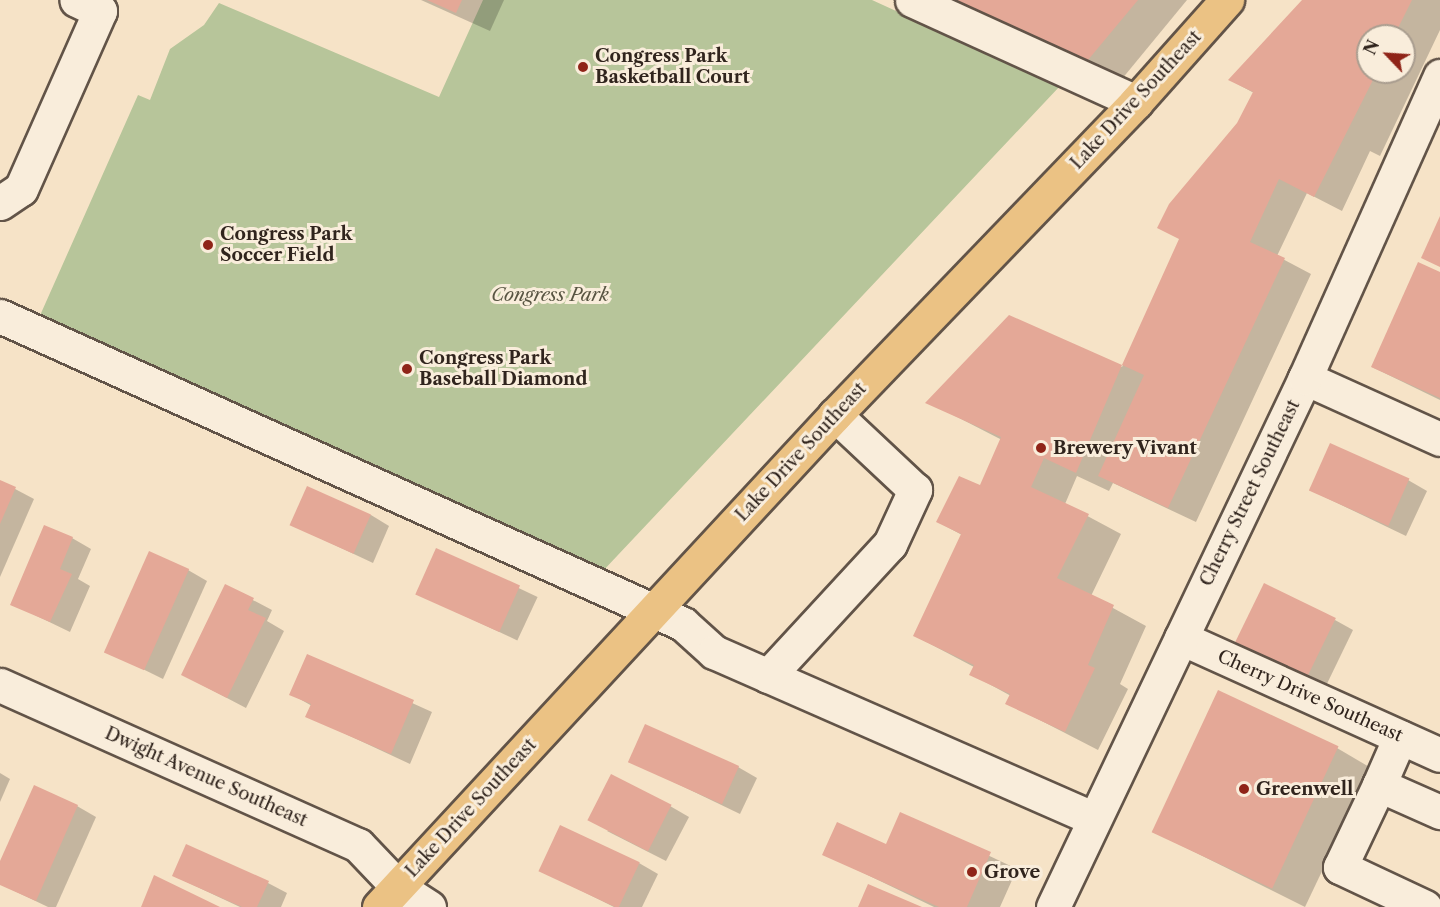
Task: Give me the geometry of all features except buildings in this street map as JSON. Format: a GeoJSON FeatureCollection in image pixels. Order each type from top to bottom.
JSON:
{"type":"FeatureCollection","features":[{"type":"Feature","properties":{"kind":"main road","name":"Lake Drive Southeast"},"geometry":{"type":"LineString","coordinates":[[389,897],[652,610],[1136,102],[1227,0]]}},
{"type":"Feature","properties":{"kind":"street"},"geometry":{"type":"LineString","coordinates":[[0,203],[21,189],[100,11],[76,0]]}},
{"type":"Feature","properties":{"kind":"street"},"geometry":{"type":"LineString","coordinates":[[912,0],[1136,102]]}},
{"type":"Feature","properties":{"kind":"street","name":"Cherry Street Southeast"},"geometry":{"type":"LineString","coordinates":[[1053,907],[1305,378],[1440,76]]}},
{"type":"Feature","properties":{"kind":"street"},"geometry":{"type":"LineString","coordinates":[[0,316],[683,624],[714,652],[1094,819]]}},
{"type":"Feature","properties":{"kind":"street"},"geometry":{"type":"LineString","coordinates":[[1305,378],[1440,439]]}},
{"type":"Feature","properties":{"kind":"street"},"geometry":{"type":"LineString","coordinates":[[768,676],[890,544],[915,490],[835,416]]}},
{"type":"Feature","properties":{"kind":"street","name":"Cherry Drive Southeast"},"geometry":{"type":"LineString","coordinates":[[1181,638],[1440,755]]}},
{"type":"Feature","properties":{"kind":"street","name":"Dwight Avenue Southeast"},"geometry":{"type":"LineString","coordinates":[[0,685],[358,844],[389,897],[429,907]]}},
{"type":"Feature","properties":{"kind":"street"},"geometry":{"type":"LineString","coordinates":[[1400,737],[1340,867],[1425,907]]}},
{"type":"Feature","properties":{"kind":"street"},"geometry":{"type":"LineString","coordinates":[[1379,785],[1440,812]]}},
{"type":"Feature","properties":{"kind":"green space","name":"Congress Park"},"geometry":{"type":"Polygon","coordinates":[[[483,0],[872,0],[1060,86],[601,573],[38,320],[138,95],[150,100],[170,49],[204,25],[219,3],[439,97],[483,0]]]}},
{"type":"Feature","properties":{"kind":"place","name":"Congress Park Basketball Court"},"geometry":{"type":"Point","coordinates":[583,67]}},
{"type":"Feature","properties":{"kind":"place","name":"Congress Park Soccer Field"},"geometry":{"type":"Point","coordinates":[208,245]}},
{"type":"Feature","properties":{"kind":"place","name":"Congress Park Baseball Diamond"},"geometry":{"type":"Point","coordinates":[407,369]}},
{"type":"Feature","properties":{"kind":"place","name":"Brewery Vivant"},"geometry":{"type":"Point","coordinates":[1041,448]}},
{"type":"Feature","properties":{"kind":"place","name":"Greenwell"},"geometry":{"type":"Point","coordinates":[1244,789]}},
{"type":"Feature","properties":{"kind":"place","name":"Grove"},"geometry":{"type":"Point","coordinates":[972,872]}}]}
